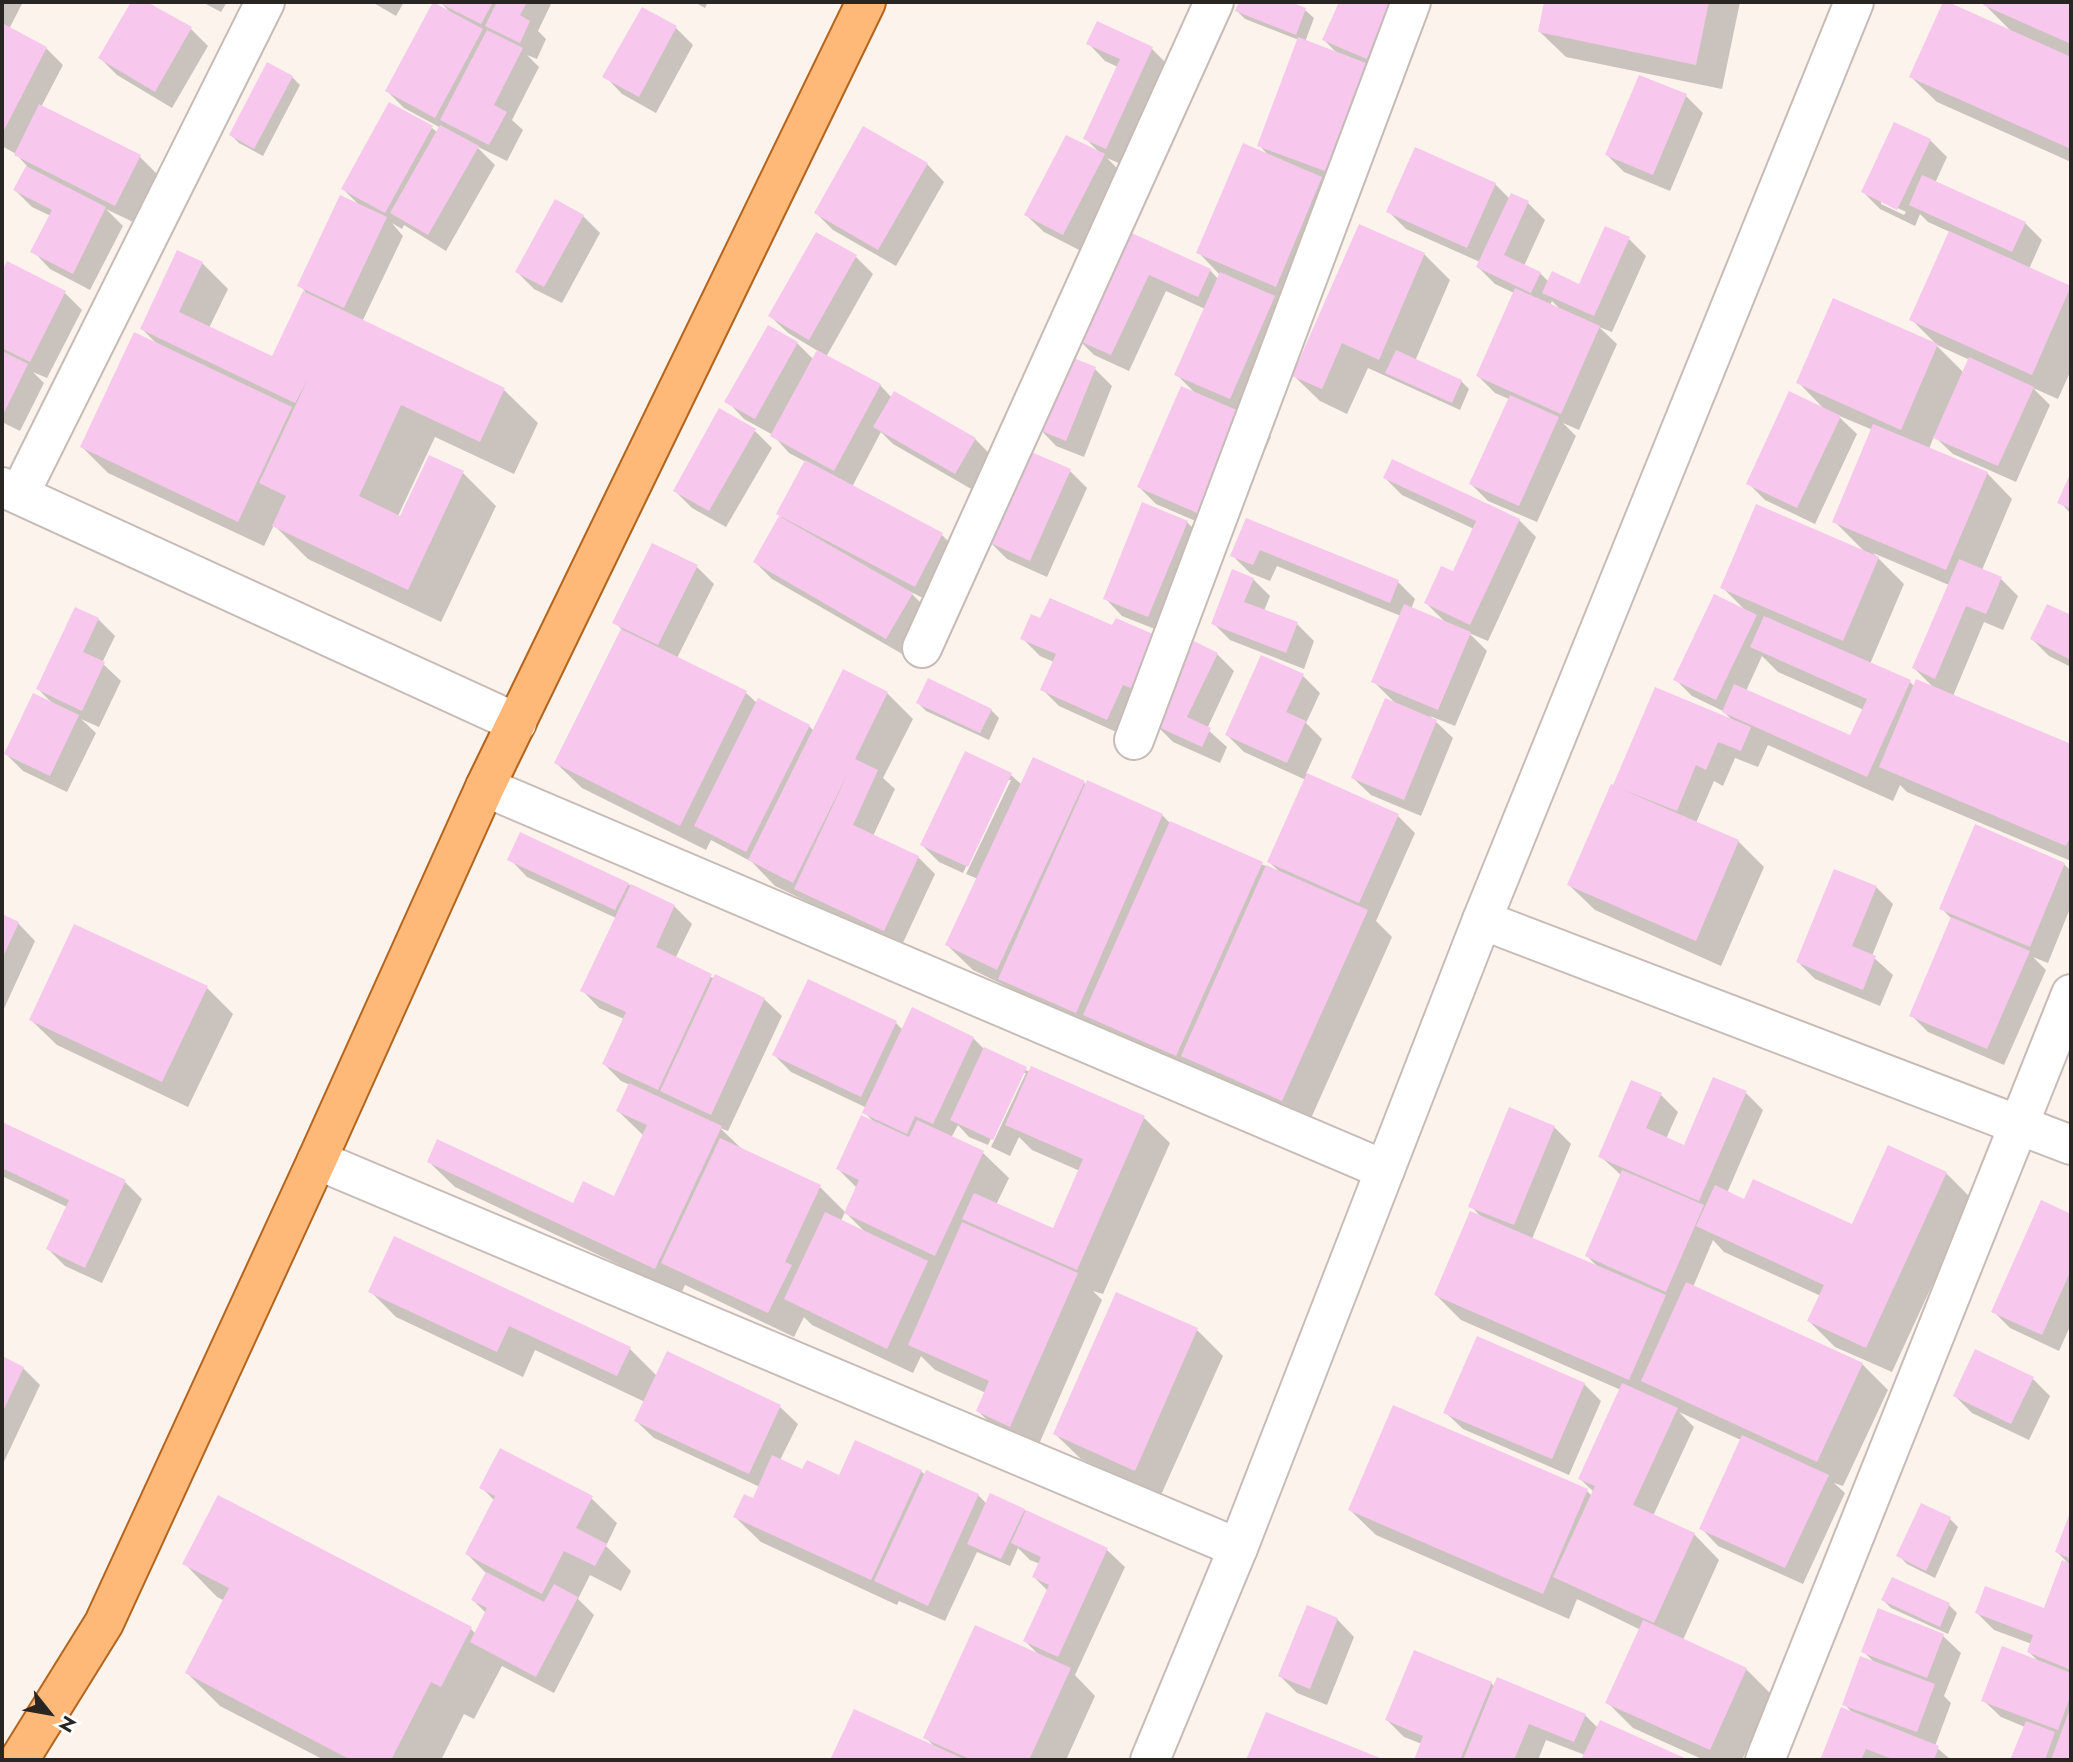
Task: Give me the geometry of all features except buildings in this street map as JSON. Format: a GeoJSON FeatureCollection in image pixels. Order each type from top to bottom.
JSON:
{"type":"FeatureCollection","features":[{"type":"Feature","properties":{"kind":"main road"},"geometry":{"type":"LineString","coordinates":[[19,1760],[104,1623],[485,787],[866,2]]}},
{"type":"Feature","properties":{"kind":"street"},"geometry":{"type":"LineString","coordinates":[[265,2],[10,491],[517,723]]}},
{"type":"Feature","properties":{"kind":"street"},"geometry":{"type":"LineString","coordinates":[[922,648],[1214,2]]}},
{"type":"Feature","properties":{"kind":"street"},"geometry":{"type":"LineString","coordinates":[[1134,740],[1411,2]]}},
{"type":"Feature","properties":{"kind":"street"},"geometry":{"type":"LineString","coordinates":[[1150,1760],[1238,1548],[1482,919],[1854,2]]}},
{"type":"Feature","properties":{"kind":"street"},"geometry":{"type":"LineString","coordinates":[[485,787],[1385,1170]]}},
{"type":"Feature","properties":{"kind":"street"},"geometry":{"type":"LineString","coordinates":[[1482,919],[2071,1145]]}},
{"type":"Feature","properties":{"kind":"street"},"geometry":{"type":"LineString","coordinates":[[1765,1760],[2071,994]]}},
{"type":"Feature","properties":{"kind":"street"},"geometry":{"type":"LineString","coordinates":[[317,1160],[1238,1548]]}}]}
